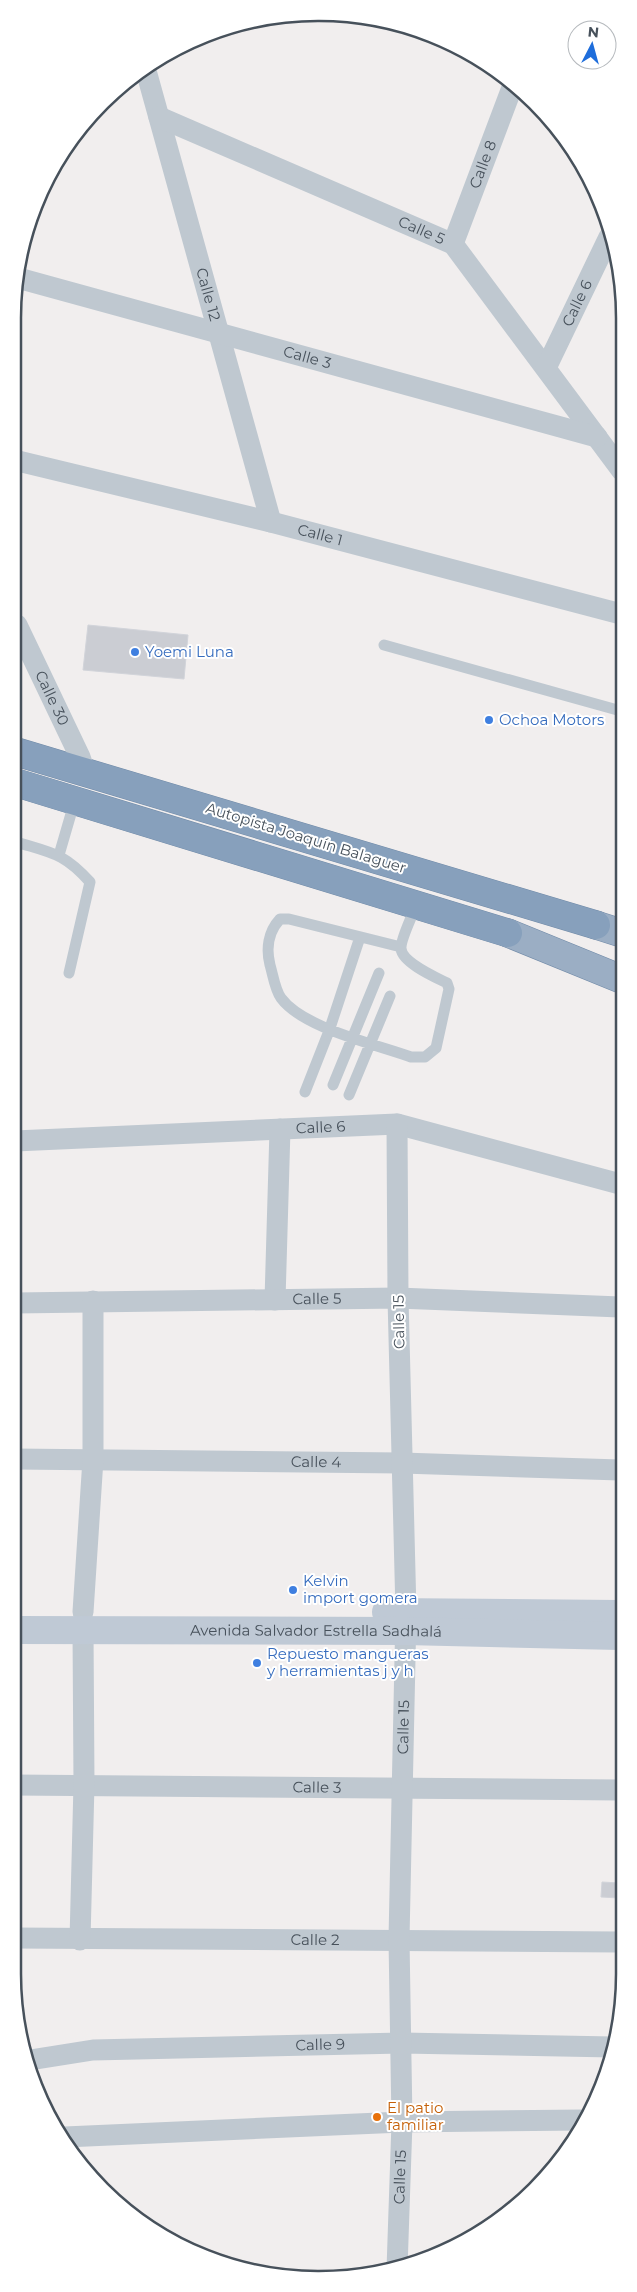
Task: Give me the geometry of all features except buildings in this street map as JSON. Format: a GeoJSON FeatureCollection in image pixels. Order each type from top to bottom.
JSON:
{"type":"FeatureCollection","features":[{"type":"Feature","properties":{"kind":"highway","name":"Autopista Joaquín Balaguer"},"geometry":{"type":"LineString","coordinates":[[21,753],[612,929]]}},
{"type":"Feature","properties":{"kind":"highway"},"geometry":{"type":"LineString","coordinates":[[21,784],[616,966]]}},
{"type":"Feature","properties":{"kind":"highway"},"geometry":{"type":"LineString","coordinates":[[508,933],[616,977]]}},
{"type":"Feature","properties":{"kind":"main road","name":"Avenida Salvador Estrella Sadhalá"},"geometry":{"type":"LineString","coordinates":[[21,1613],[83,1621],[406,1621],[616,1614]]}},
{"type":"Feature","properties":{"kind":"main road","name":"Avenida Salvador Estrella Sadhalá"},"geometry":{"type":"LineString","coordinates":[[21,1629],[83,1621]]}},
{"type":"Feature","properties":{"kind":"main road","name":"Avenida Salvador Estrella Sadhalá"},"geometry":{"type":"LineString","coordinates":[[406,1621],[616,1636]]}},
{"type":"Feature","properties":{"kind":"street","name":"Calle 12"},"geometry":{"type":"LineString","coordinates":[[147,76],[220,332],[271,522]]}},
{"type":"Feature","properties":{"kind":"street","name":"Calle 8"},"geometry":{"type":"LineString","coordinates":[[453,244],[510,92]]}},
{"type":"Feature","properties":{"kind":"street","name":"Calle 5"},"geometry":{"type":"LineString","coordinates":[[158,117],[453,244],[616,464]]}},
{"type":"Feature","properties":{"kind":"street","name":"Calle 6"},"geometry":{"type":"LineString","coordinates":[[546,368],[606,243]]}},
{"type":"Feature","properties":{"kind":"street","name":"Calle 3"},"geometry":{"type":"LineString","coordinates":[[24,280],[597,437]]}},
{"type":"Feature","properties":{"kind":"street","name":"Calle 1"},"geometry":{"type":"LineString","coordinates":[[21,462],[271,522],[616,613]]}},
{"type":"Feature","properties":{"kind":"street","name":"Calle 30"},"geometry":{"type":"LineString","coordinates":[[21,633],[80,757],[85,772]]}},
{"type":"Feature","properties":{"kind":"street","name":"Calle 6"},"geometry":{"type":"LineString","coordinates":[[21,1141],[397,1124],[616,1183]]}},
{"type":"Feature","properties":{"kind":"street","name":"Calle 15"},"geometry":{"type":"LineString","coordinates":[[397,1124],[398,1298],[406,1621],[399,1939],[402,2122],[397,2260]]}},
{"type":"Feature","properties":{"kind":"street"},"geometry":{"type":"LineString","coordinates":[[275,1300],[280,1130]]}},
{"type":"Feature","properties":{"kind":"street","name":"Calle 5"},"geometry":{"type":"LineString","coordinates":[[21,1303],[398,1298],[616,1307]]}},
{"type":"Feature","properties":{"kind":"street"},"geometry":{"type":"LineString","coordinates":[[80,1940],[84,1784],[83,1621],[93,1458],[93,1302]]}},
{"type":"Feature","properties":{"kind":"street","name":"Calle 4"},"geometry":{"type":"LineString","coordinates":[[21,1459],[93,1458],[402,1463],[616,1470]]}},
{"type":"Feature","properties":{"kind":"street","name":"Calle 3"},"geometry":{"type":"LineString","coordinates":[[21,1784],[616,1790]]}},
{"type":"Feature","properties":{"kind":"street","name":"Calle 2"},"geometry":{"type":"LineString","coordinates":[[21,1938],[80,1940],[399,1939],[616,1942]]}},
{"type":"Feature","properties":{"kind":"street","name":"Calle 9"},"geometry":{"type":"LineString","coordinates":[[34,2059],[93,2050],[402,2043],[607,2047]]}},
{"type":"Feature","properties":{"kind":"street"},"geometry":{"type":"LineString","coordinates":[[70,2137],[402,2122],[577,2120]]}},
{"type":"Feature","properties":{"kind":"lane"},"geometry":{"type":"LineString","coordinates":[[384,646],[616,710]]}},
{"type":"Feature","properties":{"kind":"lane"},"geometry":{"type":"LineString","coordinates":[[59,855],[75,800]]}},
{"type":"Feature","properties":{"kind":"lane"},"geometry":{"type":"LineString","coordinates":[[21,844],[59,855],[74,864],[90,882],[68,973]]}},
{"type":"Feature","properties":{"kind":"lane"},"geometry":{"type":"LineString","coordinates":[[401,948],[289,919],[280,920],[271,929],[268,955],[280,997],[297,1014],[330,1030],[411,1056],[425,1057],[436,1048],[449,985],[411,963],[403,955],[401,948],[416,905]]}},
{"type":"Feature","properties":{"kind":"lane"},"geometry":{"type":"LineString","coordinates":[[305,1092],[330,1030],[360,937]]}},
{"type":"Feature","properties":{"kind":"lane"},"geometry":{"type":"LineString","coordinates":[[333,1085],[379,973]]}},
{"type":"Feature","properties":{"kind":"lane"},"geometry":{"type":"LineString","coordinates":[[348,1095],[390,996]]}},
{"type":"Feature","properties":{"kind":"place","name":"Yoemi Luna"},"geometry":{"type":"Point","coordinates":[135,652]}},
{"type":"Feature","properties":{"kind":"place","name":"Ochoa Motors"},"geometry":{"type":"Point","coordinates":[489,720]}},
{"type":"Feature","properties":{"kind":"place","name":"Kelvin import gomera"},"geometry":{"type":"Point","coordinates":[293,1590]}},
{"type":"Feature","properties":{"kind":"place","name":"Repuesto mangueras y herramientas j y h"},"geometry":{"type":"Point","coordinates":[257,1663]}},
{"type":"Feature","properties":{"kind":"place","name":"El patio familiar"},"geometry":{"type":"Point","coordinates":[377,2117]}}]}
